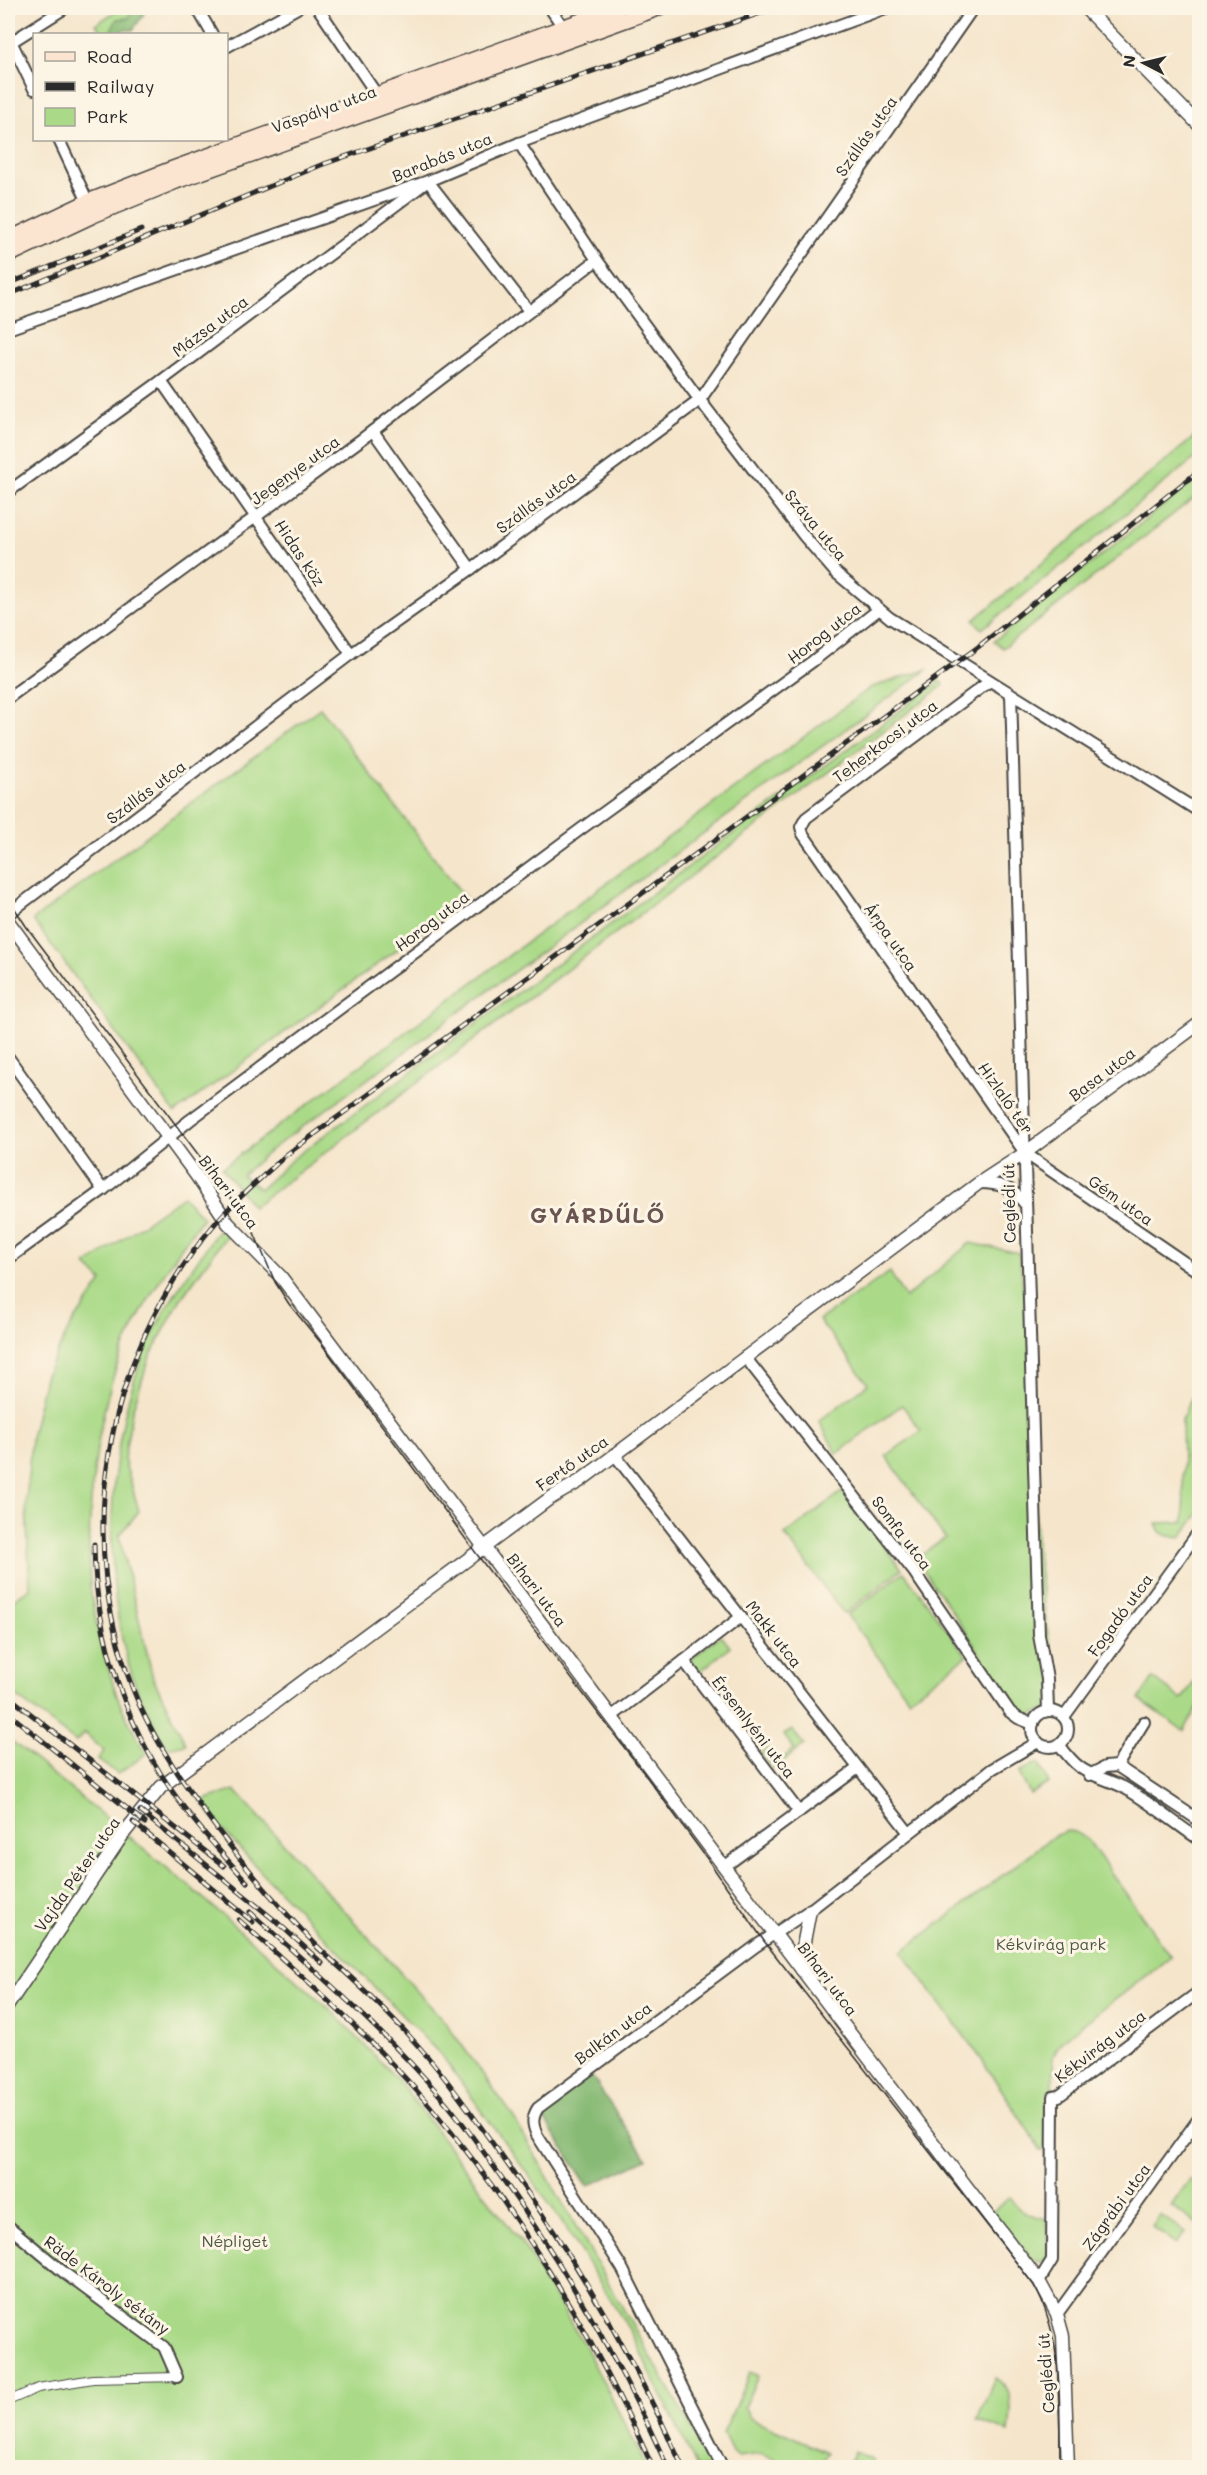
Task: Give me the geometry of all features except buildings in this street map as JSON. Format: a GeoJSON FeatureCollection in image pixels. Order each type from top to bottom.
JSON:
{"type":"FeatureCollection","features":[{"type":"Feature","properties":{"kind":"main road","name":"Vaspálya utca"},"geometry":{"type":"LineString","coordinates":[[565,34],[617,8]]}},
{"type":"Feature","properties":{"kind":"main road","name":"Vaspálya utca"},"geometry":{"type":"LineString","coordinates":[[8,240],[41,231],[90,208],[177,182],[379,101],[565,34],[654,8]]}},
{"type":"Feature","properties":{"kind":"main road","name":"Vaspálya utca"},"geometry":{"type":"LineString","coordinates":[[8,255],[41,231]]}},
{"type":"Feature","properties":{"kind":"street"},"geometry":{"type":"LineString","coordinates":[[33,87],[9,40],[65,8]]}},
{"type":"Feature","properties":{"kind":"street"},"geometry":{"type":"LineString","coordinates":[[197,8],[211,33]]}},
{"type":"Feature","properties":{"kind":"street"},"geometry":{"type":"LineString","coordinates":[[228,46],[297,8]]}},
{"type":"Feature","properties":{"kind":"street"},"geometry":{"type":"LineString","coordinates":[[318,8],[379,101]]}},
{"type":"Feature","properties":{"kind":"street"},"geometry":{"type":"LineString","coordinates":[[550,8],[565,34]]}},
{"type":"Feature","properties":{"kind":"street","name":"Barabás utca"},"geometry":{"type":"LineString","coordinates":[[8,329],[428,181],[519,142],[886,8]]}},
{"type":"Feature","properties":{"kind":"street","name":"Szállás utca"},"geometry":{"type":"LineString","coordinates":[[8,915],[351,654],[471,569],[700,400],[973,8]]}},
{"type":"Feature","properties":{"kind":"street"},"geometry":{"type":"LineString","coordinates":[[1085,8],[1200,126]]}},
{"type":"Feature","properties":{"kind":"street"},"geometry":{"type":"LineString","coordinates":[[59,141],[90,208]]}},
{"type":"Feature","properties":{"kind":"street","name":"Száva utca"},"geometry":{"type":"LineString","coordinates":[[519,142],[597,260],[700,400],[815,550],[835,572],[878,610],[1200,812]]}},
{"type":"Feature","properties":{"kind":"street"},"geometry":{"type":"LineString","coordinates":[[428,181],[530,311]]}},
{"type":"Feature","properties":{"kind":"street","name":"Mázsa utca"},"geometry":{"type":"LineString","coordinates":[[8,492],[161,381],[428,181]]}},
{"type":"Feature","properties":{"kind":"street"},"geometry":{"type":"LineString","coordinates":[[368,202],[380,218]]}},
{"type":"Feature","properties":{"kind":"street","name":"Jegenye utca"},"geometry":{"type":"LineString","coordinates":[[8,698],[373,431],[597,260]]}},
{"type":"Feature","properties":{"kind":"street","name":"Hidas köz"},"geometry":{"type":"LineString","coordinates":[[161,381],[351,654]]}},
{"type":"Feature","properties":{"kind":"street"},"geometry":{"type":"LineString","coordinates":[[373,431],[471,569]]}},
{"type":"Feature","properties":{"kind":"street","name":"Horog utca"},"geometry":{"type":"LineString","coordinates":[[8,1259],[103,1190],[167,1137],[572,836],[813,661],[878,610]]}},
{"type":"Feature","properties":{"kind":"street","name":"Teherkocsi utca"},"geometry":{"type":"LineString","coordinates":[[801,827],[806,819],[990,681]]}},
{"type":"Feature","properties":{"kind":"street","name":"Ceglédi út"},"geometry":{"type":"LineString","coordinates":[[1011,694],[1039,1635],[1047,1679],[1048,1711]]}},
{"type":"Feature","properties":{"kind":"street","name":"Árpa utca"},"geometry":{"type":"LineString","coordinates":[[801,827],[805,840],[960,1062]]}},
{"type":"Feature","properties":{"kind":"street","name":"Bihari utca"},"geometry":{"type":"LineString","coordinates":[[8,921],[228,1222],[281,1277],[802,1972],[1039,2282]]}},
{"type":"Feature","properties":{"kind":"street","name":"Basa utca"},"geometry":{"type":"LineString","coordinates":[[1025,1153],[1200,1023]]}},
{"type":"Feature","properties":{"kind":"street"},"geometry":{"type":"LineString","coordinates":[[8,1058],[103,1190]]}},
{"type":"Feature","properties":{"kind":"street","name":"Hizlaló tér"},"geometry":{"type":"LineString","coordinates":[[960,1062],[1025,1153],[979,1183]]}},
{"type":"Feature","properties":{"kind":"street","name":"Gém utca"},"geometry":{"type":"LineString","coordinates":[[1025,1153],[1200,1273]]}},
{"type":"Feature","properties":{"kind":"street"},"geometry":{"type":"LineString","coordinates":[[979,1183],[1002,1185],[1018,1195],[1025,1205]]}},
{"type":"Feature","properties":{"kind":"street","name":"Fertő utca"},"geometry":{"type":"LineString","coordinates":[[183,1770],[549,1499],[580,1481],[979,1183]]}},
{"type":"Feature","properties":{"kind":"street","name":"Somfa utca"},"geometry":{"type":"LineString","coordinates":[[745,1357],[914,1572],[1010,1712],[1033,1724]]}},
{"type":"Feature","properties":{"kind":"street","name":"Makk utca"},"geometry":{"type":"LineString","coordinates":[[614,1454],[909,1833]]}},
{"type":"Feature","properties":{"kind":"street","name":"Fogadó utca"},"geometry":{"type":"LineString","coordinates":[[1064,1718],[1200,1530]]}},
{"type":"Feature","properties":{"kind":"street"},"geometry":{"type":"LineString","coordinates":[[611,1717],[741,1617]]}},
{"type":"Feature","properties":{"kind":"street","name":"Érsemlyéni utca"},"geometry":{"type":"LineString","coordinates":[[684,1661],[799,1812]]}},
{"type":"Feature","properties":{"kind":"street"},"geometry":{"type":"LineString","coordinates":[[1048,1711],[1058,1712],[1064,1718],[1068,1731],[1059,1744],[1048,1747],[1038,1742],[1033,1734],[1033,1724],[1038,1715],[1048,1711]]}},
{"type":"Feature","properties":{"kind":"street"},"geometry":{"type":"LineString","coordinates":[[1117,1766],[1144,1722]]}},
{"type":"Feature","properties":{"kind":"street","name":"Balkán utca"},"geometry":{"type":"LineString","coordinates":[[723,2468],[622,2268],[537,2134],[533,2121],[538,2108],[810,1910],[992,1769],[1038,1742]]}},
{"type":"Feature","properties":{"kind":"street"},"geometry":{"type":"LineString","coordinates":[[1059,1744],[1068,1758],[1089,1775],[1124,1788],[1200,1840]]}},
{"type":"Feature","properties":{"kind":"street"},"geometry":{"type":"LineString","coordinates":[[1089,1775],[1105,1767],[1117,1766],[1200,1821]]}},
{"type":"Feature","properties":{"kind":"street"},"geometry":{"type":"LineString","coordinates":[[724,1867],[858,1768]]}},
{"type":"Feature","properties":{"kind":"street","name":"Vajda Péter utca"},"geometry":{"type":"LineString","coordinates":[[8,2005],[124,1833],[161,1787],[183,1770]]}},
{"type":"Feature","properties":{"kind":"street"},"geometry":{"type":"LineString","coordinates":[[802,1972],[801,1957],[810,1910]]}},
{"type":"Feature","properties":{"kind":"street","name":"Kékvirág utca"},"geometry":{"type":"LineString","coordinates":[[1039,2282],[1052,2260],[1053,2097],[1059,2096],[1200,1990]]}},
{"type":"Feature","properties":{"kind":"street","name":"Zágrábi utca"},"geometry":{"type":"LineString","coordinates":[[1057,2314],[1197,2124]]}},
{"type":"Feature","properties":{"kind":"street","name":"Räde Károly sétány"},"geometry":{"type":"LineString","coordinates":[[8,2226],[76,2282],[164,2347],[177,2377]]}},
{"type":"Feature","properties":{"kind":"street","name":"Ceglédi út"},"geometry":{"type":"LineString","coordinates":[[1039,2282],[1057,2314],[1063,2336],[1068,2468]]}},
{"type":"Feature","properties":{"kind":"street"},"geometry":{"type":"LineString","coordinates":[[8,2401],[38,2388],[93,2379],[177,2377]]}},
{"type":"Feature","properties":{"kind":"green space"},"geometry":{"type":"Polygon","coordinates":[[[121,8],[131,8],[137,17],[113,33],[102,33],[96,24],[121,8]]]}},
{"type":"Feature","properties":{"kind":"green space"},"geometry":{"type":"Polygon","coordinates":[[[136,8],[145,10],[133,30],[113,33],[111,30],[117,19],[129,18],[130,11],[136,8]]]}},
{"type":"Feature","properties":{"kind":"green space"},"geometry":{"type":"Polygon","coordinates":[[[1199,433],[1199,455],[982,629],[974,620],[1199,433]]]}},
{"type":"Feature","properties":{"kind":"green space"},"geometry":{"type":"Polygon","coordinates":[[[1199,477],[1199,494],[1003,648],[994,641],[1199,477]]]}},
{"type":"Feature","properties":{"kind":"green space"},"geometry":{"type":"Polygon","coordinates":[[[928,669],[272,1149],[242,1175],[260,1189],[294,1158],[940,681],[944,685],[253,1207],[222,1168],[870,688],[928,669]]]}},
{"type":"Feature","properties":{"kind":"green space"},"geometry":{"type":"Polygon","coordinates":[[[320,708],[466,899],[175,1113],[33,920],[320,708]]]}},
{"type":"Feature","properties":{"kind":"green space"},"geometry":{"type":"Polygon","coordinates":[[[183,1196],[203,1218],[159,1282],[123,1350],[106,1404],[95,1464],[89,1555],[94,1610],[116,1693],[146,1754],[118,1774],[98,1760],[104,1751],[85,1733],[76,1742],[8,1690],[8,1603],[30,1588],[26,1505],[31,1438],[45,1377],[69,1329],[102,1281],[86,1265],[183,1196]]]}},
{"type":"Feature","properties":{"kind":"green space"},"geometry":{"type":"Polygon","coordinates":[[[221,1226],[229,1232],[180,1300],[149,1359],[132,1411],[124,1459],[139,1511],[119,1536],[153,1678],[186,1744],[167,1748],[138,1692],[126,1654],[117,1612],[112,1525],[114,1480],[120,1437],[130,1396],[149,1341],[178,1290],[221,1226]]]}},
{"type":"Feature","properties":{"kind":"green space"},"geometry":{"type":"Polygon","coordinates":[[[970,1243],[1019,1253],[1030,1344],[1036,1546],[1058,1707],[1018,1718],[1010,1712],[975,1645],[916,1559],[945,1538],[886,1456],[921,1431],[902,1405],[837,1454],[819,1421],[868,1384],[819,1320],[890,1272],[905,1298],[970,1243]]]}},
{"type":"Feature","properties":{"kind":"green space"},"geometry":{"type":"Polygon","coordinates":[[[1199,1386],[1199,1513],[1181,1538],[1173,1537],[1162,1533],[1156,1523],[1184,1522],[1182,1419],[1199,1386]]]}},
{"type":"Feature","properties":{"kind":"green space"},"geometry":{"type":"Polygon","coordinates":[[[843,1491],[902,1569],[844,1614],[785,1535],[843,1491]]]}},
{"type":"Feature","properties":{"kind":"green space"},"geometry":{"type":"Polygon","coordinates":[[[904,1572],[967,1656],[909,1699],[847,1615],[904,1572]]]}},
{"type":"Feature","properties":{"kind":"green space"},"geometry":{"type":"Polygon","coordinates":[[[721,1635],[730,1647],[699,1672],[690,1660],[721,1635]]]}},
{"type":"Feature","properties":{"kind":"green space"},"geometry":{"type":"Polygon","coordinates":[[[1153,1678],[1182,1699],[1197,1678],[1199,1679],[1199,1704],[1184,1731],[1139,1699],[1153,1678]]]}},
{"type":"Feature","properties":{"kind":"green space"},"geometry":{"type":"Polygon","coordinates":[[[792,1730],[804,1745],[773,1769],[761,1753],[767,1748],[778,1762],[794,1749],[784,1735],[792,1730]]]}},
{"type":"Feature","properties":{"kind":"green space","name":"Népliget"},"geometry":{"type":"Polygon","coordinates":[[[8,1738],[194,1890],[333,2012],[398,2080],[523,2245],[583,2343],[647,2467],[8,2467],[8,1738]]]}},
{"type":"Feature","properties":{"kind":"green space"},"geometry":{"type":"Polygon","coordinates":[[[1038,1762],[1049,1783],[1030,1794],[1019,1773],[1038,1762]]]}},
{"type":"Feature","properties":{"kind":"green space"},"geometry":{"type":"Polygon","coordinates":[[[235,1790],[445,2022],[511,2113],[714,2467],[697,2467],[630,2331],[561,2220],[442,2056],[262,1873],[220,1827],[201,1801],[235,1790]]]}},
{"type":"Feature","properties":{"kind":"green space","name":"Kékvirág park"},"geometry":{"type":"Polygon","coordinates":[[[1067,1831],[1075,1832],[1088,1840],[1171,1957],[1069,2035],[1057,2048],[1053,2058],[1054,2150],[1041,2150],[982,2060],[902,1952],[1054,1836],[1067,1831]]]}},
{"type":"Feature","properties":{"kind":"green space"},"geometry":{"type":"Polygon","coordinates":[[[590,2074],[647,2159],[588,2186],[544,2119],[547,2104],[590,2074]]]}},
{"type":"Feature","properties":{"kind":"green space"},"geometry":{"type":"Polygon","coordinates":[[[1190,2179],[1199,2186],[1199,2225],[1171,2206],[1190,2179]]]}},
{"type":"Feature","properties":{"kind":"green space"},"geometry":{"type":"Polygon","coordinates":[[[1010,2197],[1021,2210],[1047,2219],[1048,2258],[1041,2262],[1033,2260],[992,2212],[1010,2197]]]}},
{"type":"Feature","properties":{"kind":"green space"},"geometry":{"type":"Polygon","coordinates":[[[1160,2215],[1185,2232],[1176,2244],[1152,2227],[1160,2215]]]}},
{"type":"Feature","properties":{"kind":"green space"},"geometry":{"type":"Polygon","coordinates":[[[750,2372],[758,2376],[744,2407],[750,2418],[827,2452],[819,2467],[799,2467],[762,2454],[737,2457],[732,2452],[723,2434],[750,2372]]]}},
{"type":"Feature","properties":{"kind":"green space"},"geometry":{"type":"Polygon","coordinates":[[[995,2378],[1006,2389],[1011,2402],[1009,2432],[977,2420],[995,2378]]]}},
{"type":"Feature","properties":{"kind":"green space"},"geometry":{"type":"Polygon","coordinates":[[[854,2452],[872,2459],[873,2467],[847,2467],[854,2452]]]}},
{"type":"Feature","properties":{"kind":"tram line"},"geometry":{"type":"LineString","coordinates":[[8,898],[26,926],[243,1214],[252,1228],[275,1282],[289,1304],[321,1343],[490,1572],[643,1772],[764,1941],[1034,2285],[1044,2307],[1056,2351],[1060,2397],[1060,2468]]}},
{"type":"Feature","properties":{"kind":"railway"},"geometry":{"type":"LineString","coordinates":[[8,295],[321,165],[775,8]]}},
{"type":"Feature","properties":{"kind":"railway"},"geometry":{"type":"LineString","coordinates":[[8,284],[141,230]]}},
{"type":"Feature","properties":{"kind":"railway"},"geometry":{"type":"LineString","coordinates":[[323,1952],[281,1908],[195,1799],[156,1737],[139,1704],[118,1643],[106,1580],[103,1517],[109,1454],[123,1393],[145,1334],[175,1278],[221,1216],[286,1155],[978,647],[1200,470]]}},
{"type":"Feature","properties":{"kind":"railway"},"geometry":{"type":"LineString","coordinates":[[94,1544],[100,1613],[117,1681],[130,1714],[162,1776],[182,1805],[247,1882]]}},
{"type":"Feature","properties":{"kind":"railway"},"geometry":{"type":"LineString","coordinates":[[8,1696],[224,1866]]}},
{"type":"Feature","properties":{"kind":"railway"},"geometry":{"type":"LineString","coordinates":[[8,1713],[145,1823]]}},
{"type":"Feature","properties":{"kind":"railway"},"geometry":{"type":"LineString","coordinates":[[140,1811],[278,1923],[322,1963]]}},
{"type":"Feature","properties":{"kind":"railway"},"geometry":{"type":"LineString","coordinates":[[133,1822],[253,1922]]}},
{"type":"Feature","properties":{"kind":"railway"},"geometry":{"type":"LineString","coordinates":[[250,1912],[397,2049],[466,2128],[528,2215],[593,2320],[668,2468]]}},
{"type":"Feature","properties":{"kind":"railway"},"geometry":{"type":"LineString","coordinates":[[239,1920],[289,1964],[385,2057],[430,2106],[463,2147],[495,2190],[554,2279],[606,2372],[653,2468]]}},
{"type":"Feature","properties":{"kind":"railway"},"geometry":{"type":"LineString","coordinates":[[316,1946],[376,2002],[432,2062],[534,2201],[581,2274],[625,2349],[683,2468]]}},
{"type":"Feature","properties":{"kind":"district","name":"GYÁRDŰLŐ"},"geometry":{"type":"Point","coordinates":[598,1215]}}]}
